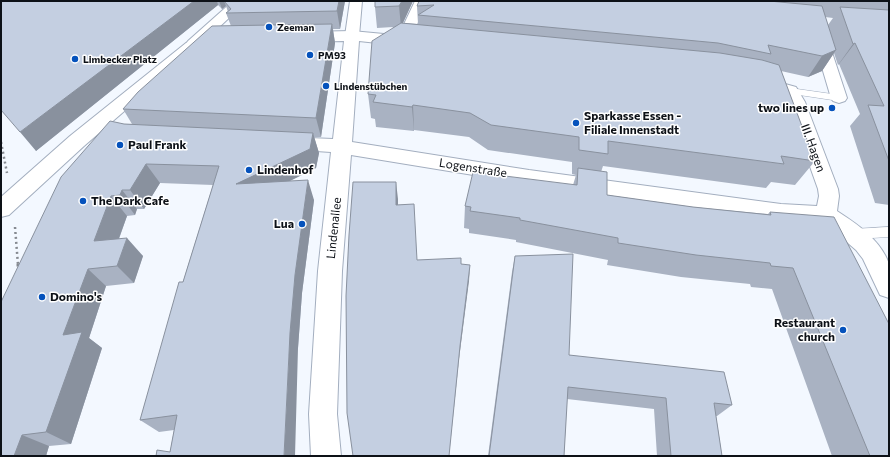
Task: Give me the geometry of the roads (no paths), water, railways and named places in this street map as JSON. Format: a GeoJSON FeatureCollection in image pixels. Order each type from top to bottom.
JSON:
{"type":"FeatureCollection","features":[{"type":"Feature","properties":{"kind":"street"},"geometry":{"type":"LineString","coordinates":[[1,209],[241,1]]}},
{"type":"Feature","properties":{"kind":"street","name":"Lindenallee"},"geometry":{"type":"LineString","coordinates":[[326,456],[323,414],[330,271],[356,1]]}},
{"type":"Feature","properties":{"kind":"street"},"geometry":{"type":"LineString","coordinates":[[291,37],[352,36],[411,42],[421,1]]}},
{"type":"Feature","properties":{"kind":"street"},"geometry":{"type":"LineString","coordinates":[[816,22],[839,98]]}},
{"type":"Feature","properties":{"kind":"street"},"geometry":{"type":"LineString","coordinates":[[193,44],[209,38],[223,38]]}},
{"type":"Feature","properties":{"kind":"street"},"geometry":{"type":"LineString","coordinates":[[744,78],[790,91]]}},
{"type":"Feature","properties":{"kind":"street","name":"III. Hagen"},"geometry":{"type":"LineString","coordinates":[[790,91],[810,136],[828,189],[829,196],[826,215]]}},
{"type":"Feature","properties":{"kind":"street"},"geometry":{"type":"LineString","coordinates":[[117,132],[110,127],[110,122],[119,106]]}},
{"type":"Feature","properties":{"kind":"street","name":"Logenstraße"},"geometry":{"type":"LineString","coordinates":[[270,142],[322,144],[529,177],[781,212],[826,215]]}},
{"type":"Feature","properties":{"kind":"street"},"geometry":{"type":"LineString","coordinates":[[826,215],[854,234],[871,252],[889,288]]}},
{"type":"Feature","properties":{"kind":"lane"},"geometry":{"type":"LineString","coordinates":[[790,91],[839,98]]}},
{"type":"Feature","properties":{"kind":"lane"},"geometry":{"type":"LineString","coordinates":[[854,234],[889,232]]}},
{"type":"Feature","properties":{"kind":"place","name":"Zeeman"},"geometry":{"type":"Point","coordinates":[269,27]}},
{"type":"Feature","properties":{"kind":"place","name":"PM93"},"geometry":{"type":"Point","coordinates":[310,55]}},
{"type":"Feature","properties":{"kind":"place","name":"Limbecker Platz"},"geometry":{"type":"Point","coordinates":[75,59]}},
{"type":"Feature","properties":{"kind":"place","name":"Lindenstübchen"},"geometry":{"type":"Point","coordinates":[326,86]}},
{"type":"Feature","properties":{"kind":"place","name":"two lines up"},"geometry":{"type":"Point","coordinates":[832,108]}},
{"type":"Feature","properties":{"kind":"place","name":"Sparkasse Essen - Filiale Innenstadt"},"geometry":{"type":"Point","coordinates":[576,123]}},
{"type":"Feature","properties":{"kind":"place","name":"Paul Frank"},"geometry":{"type":"Point","coordinates":[120,145]}},
{"type":"Feature","properties":{"kind":"place","name":"Lindenhof"},"geometry":{"type":"Point","coordinates":[249,170]}},
{"type":"Feature","properties":{"kind":"place","name":"The Dark Cafe"},"geometry":{"type":"Point","coordinates":[83,201]}},
{"type":"Feature","properties":{"kind":"place","name":"Lua"},"geometry":{"type":"Point","coordinates":[302,224]}},
{"type":"Feature","properties":{"kind":"place","name":"Domino's"},"geometry":{"type":"Point","coordinates":[42,297]}},
{"type":"Feature","properties":{"kind":"place","name":"Restaurant church"},"geometry":{"type":"Point","coordinates":[843,330]}}]}
